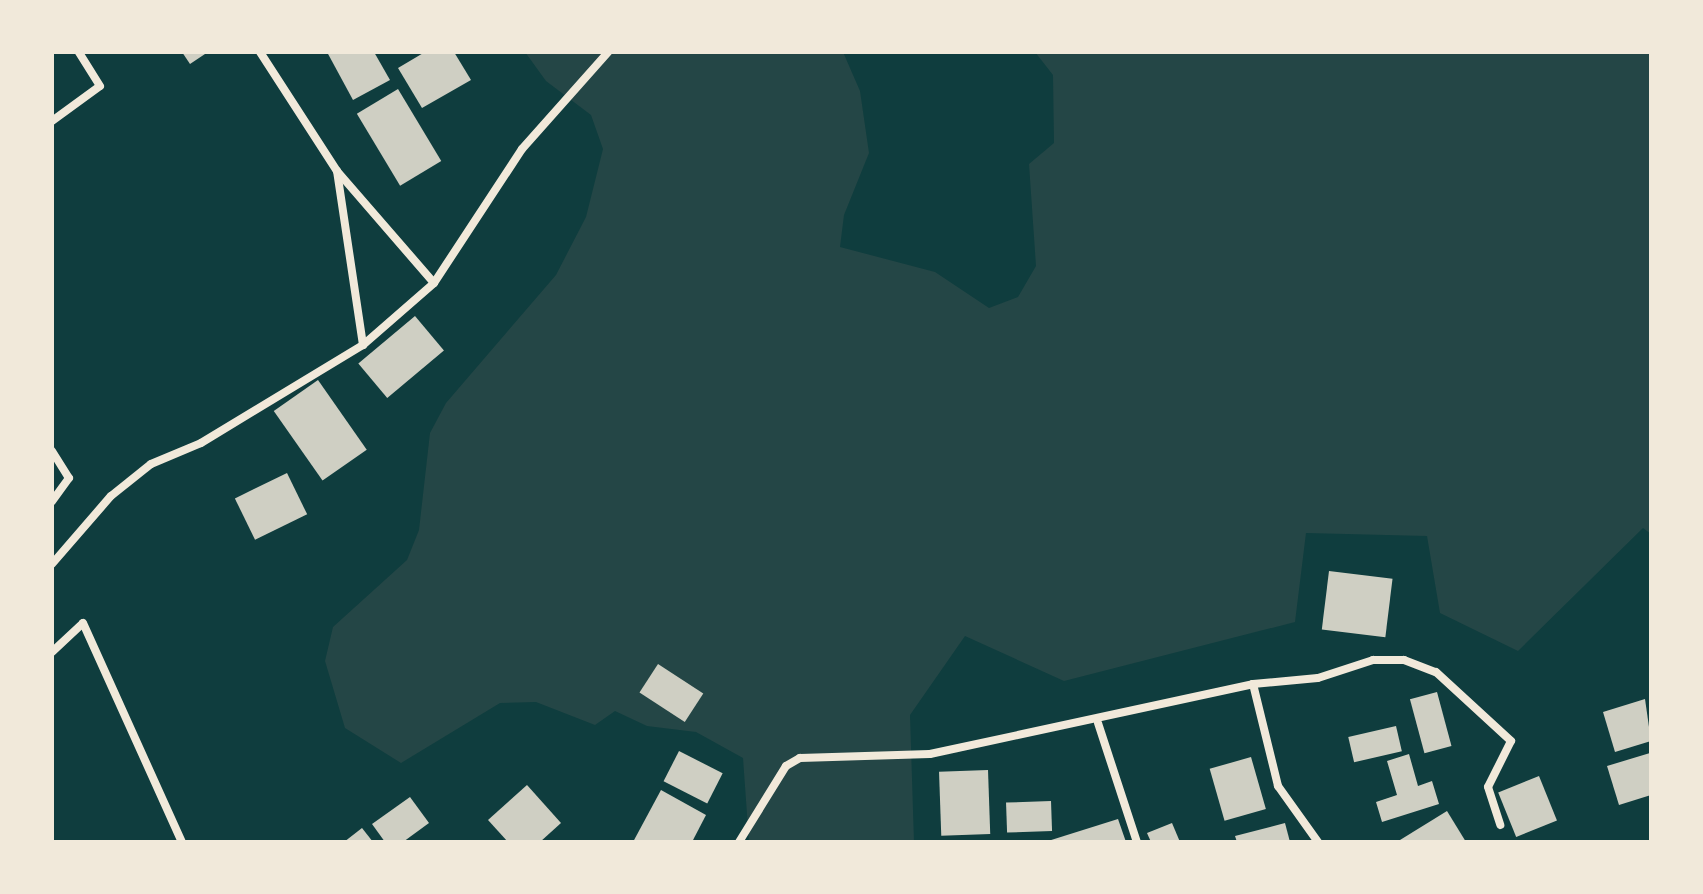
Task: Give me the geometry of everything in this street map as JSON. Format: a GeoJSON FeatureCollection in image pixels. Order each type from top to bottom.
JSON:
{"type":"FeatureCollection","features":[{"type":"Feature","properties":{"kind":"street"},"geometry":{"type":"LineString","coordinates":[[52,121],[100,86],[79,52]]}},
{"type":"Feature","properties":{"kind":"street"},"geometry":{"type":"LineString","coordinates":[[260,52],[337,171],[434,283]]}},
{"type":"Feature","properties":{"kind":"street"},"geometry":{"type":"LineString","coordinates":[[52,564],[111,496],[151,464],[201,443],[363,345],[434,283],[522,149],[608,52]]}},
{"type":"Feature","properties":{"kind":"street"},"geometry":{"type":"LineString","coordinates":[[337,171],[363,345]]}},
{"type":"Feature","properties":{"kind":"street"},"geometry":{"type":"LineString","coordinates":[[52,451],[69,478],[52,501]]}},
{"type":"Feature","properties":{"kind":"street"},"geometry":{"type":"LineString","coordinates":[[52,652],[83,623],[182,842]]}},
{"type":"Feature","properties":{"kind":"street"},"geometry":{"type":"LineString","coordinates":[[739,842],[792,760],[822,753],[930,754],[1098,723],[1253,684],[1318,678],[1373,660],[1404,660],[1436,672],[1511,741],[1488,787],[1500,825]]}},
{"type":"Feature","properties":{"kind":"street"},"geometry":{"type":"LineString","coordinates":[[1253,684],[1278,786],[1318,842]]}},
{"type":"Feature","properties":{"kind":"street"},"geometry":{"type":"LineString","coordinates":[[1098,723],[1137,842]]}},
{"type":"Feature","properties":{"kind":"shaded area"},"geometry":{"type":"Polygon","coordinates":[[[525,52],[843,52],[860,91],[869,153],[844,215],[840,247],[935,272],[989,308],[1018,297],[1036,266],[1029,164],[1054,143],[1053,75],[1035,52],[1651,52],[1651,534],[1643,528],[1518,651],[1440,613],[1427,536],[1306,533],[1295,622],[1064,681],[965,636],[910,715],[914,842],[749,842],[743,758],[696,732],[647,726],[615,711],[595,725],[536,702],[500,703],[401,763],[345,728],[325,661],[333,627],[407,560],[419,530],[430,433],[446,403],[556,275],[586,217],[603,149],[591,115],[546,81],[525,52]]]}},
{"type":"Feature","properties":{"kind":"building"},"geometry":{"type":"Polygon","coordinates":[[[182,52],[208,52],[190,64],[182,52]]]}},
{"type":"Feature","properties":{"kind":"building"},"geometry":{"type":"Polygon","coordinates":[[[327,52],[374,52],[390,80],[353,100],[327,52]]]}},
{"type":"Feature","properties":{"kind":"building"},"geometry":{"type":"Polygon","coordinates":[[[425,52],[454,52],[471,80],[422,108],[398,68],[425,52]]]}},
{"type":"Feature","properties":{"kind":"building"},"geometry":{"type":"Polygon","coordinates":[[[398,89],[441,161],[400,186],[357,114],[398,89]]]}},
{"type":"Feature","properties":{"kind":"building"},"geometry":{"type":"Polygon","coordinates":[[[415,316],[444,350],[387,398],[358,364],[415,316]]]}},
{"type":"Feature","properties":{"kind":"building"},"geometry":{"type":"Polygon","coordinates":[[[318,380],[367,450],[323,481],[274,411],[318,380]]]}},
{"type":"Feature","properties":{"kind":"building"},"geometry":{"type":"Polygon","coordinates":[[[287,473],[307,514],[255,540],[235,498],[287,473]]]}},
{"type":"Feature","properties":{"kind":"building"},"geometry":{"type":"Polygon","coordinates":[[[1329,571],[1393,579],[1385,637],[1322,630],[1329,571]]]}},
{"type":"Feature","properties":{"kind":"building"},"geometry":{"type":"Polygon","coordinates":[[[658,664],[703,693],[685,722],[639,693],[658,664]]]}},
{"type":"Feature","properties":{"kind":"building"},"geometry":{"type":"Polygon","coordinates":[[[1437,692],[1451,746],[1424,753],[1410,699],[1437,692]]]}},
{"type":"Feature","properties":{"kind":"building"},"geometry":{"type":"Polygon","coordinates":[[[1645,699],[1651,741],[1615,752],[1603,712],[1645,699]]]}},
{"type":"Feature","properties":{"kind":"building"},"geometry":{"type":"Polygon","coordinates":[[[1396,726],[1402,751],[1354,762],[1348,737],[1396,726]]]}},
{"type":"Feature","properties":{"kind":"building"},"geometry":{"type":"Polygon","coordinates":[[[679,751],[723,773],[707,804],[664,781],[679,751]]]}},
{"type":"Feature","properties":{"kind":"building"},"geometry":{"type":"Polygon","coordinates":[[[1650,753],[1651,795],[1619,805],[1607,766],[1650,753]]]}},
{"type":"Feature","properties":{"kind":"building"},"geometry":{"type":"Polygon","coordinates":[[[1409,754],[1418,786],[1432,781],[1439,804],[1382,822],[1376,802],[1397,795],[1387,761],[1409,754]]]}},
{"type":"Feature","properties":{"kind":"building"},"geometry":{"type":"Polygon","coordinates":[[[1251,757],[1266,809],[1225,821],[1210,769],[1251,757]]]}},
{"type":"Feature","properties":{"kind":"building"},"geometry":{"type":"Polygon","coordinates":[[[988,770],[990,834],[941,836],[939,772],[988,770]]]}},
{"type":"Feature","properties":{"kind":"building"},"geometry":{"type":"Polygon","coordinates":[[[1539,776],[1557,821],[1516,837],[1498,792],[1539,776]]]}},
{"type":"Feature","properties":{"kind":"building"},"geometry":{"type":"Polygon","coordinates":[[[527,785],[561,823],[540,842],[508,842],[488,820],[527,785]]]}},
{"type":"Feature","properties":{"kind":"building"},"geometry":{"type":"Polygon","coordinates":[[[661,790],[706,815],[692,842],[633,842],[661,790]]]}},
{"type":"Feature","properties":{"kind":"building"},"geometry":{"type":"Polygon","coordinates":[[[410,797],[429,823],[403,842],[385,842],[372,824],[410,797]]]}},
{"type":"Feature","properties":{"kind":"building"},"geometry":{"type":"Polygon","coordinates":[[[1051,801],[1052,831],[1007,833],[1006,803],[1051,801]]]}},
{"type":"Feature","properties":{"kind":"building"},"geometry":{"type":"Polygon","coordinates":[[[1447,811],[1466,842],[1401,842],[1400,840],[1447,811]]]}},
{"type":"Feature","properties":{"kind":"building"},"geometry":{"type":"Polygon","coordinates":[[[1118,819],[1126,842],[1048,842],[1048,841],[1118,819]]]}},
{"type":"Feature","properties":{"kind":"building"},"geometry":{"type":"Polygon","coordinates":[[[1172,823],[1180,842],[1151,842],[1147,833],[1172,823]]]}},
{"type":"Feature","properties":{"kind":"building"},"geometry":{"type":"Polygon","coordinates":[[[1285,823],[1290,842],[1237,842],[1235,836],[1285,823]]]}},
{"type":"Feature","properties":{"kind":"building"},"geometry":{"type":"Polygon","coordinates":[[[362,828],[373,842],[344,842],[362,828]]]}}]}
